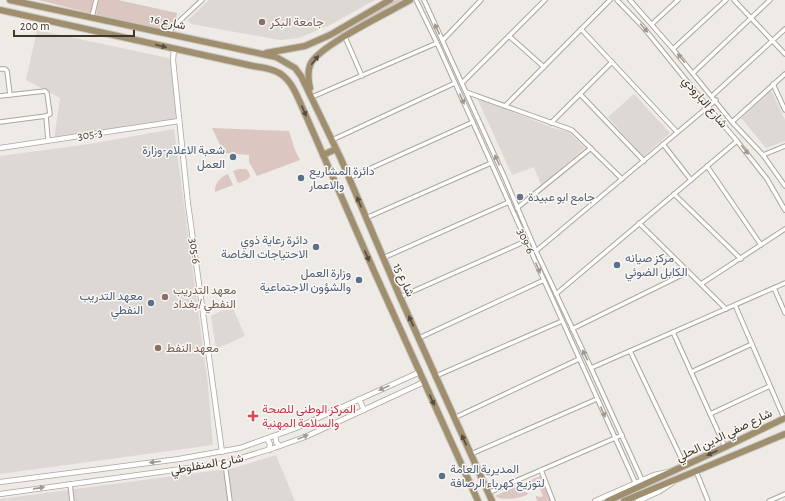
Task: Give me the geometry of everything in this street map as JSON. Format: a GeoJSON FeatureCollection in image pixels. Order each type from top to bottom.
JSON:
{"type":"FeatureCollection","features":[{"type":"Feature","properties":{"kind":"main road","name":"شارع 16"},"geometry":{"type":"LineString","coordinates":[[10,0],[261,53],[276,57],[295,68]]}},
{"type":"Feature","properties":{"kind":"main road"},"geometry":{"type":"LineString","coordinates":[[261,53],[301,47],[330,35],[390,0]]}},
{"type":"Feature","properties":{"kind":"main road"},"geometry":{"type":"LineString","coordinates":[[312,97],[308,80],[310,67],[316,57],[335,43],[410,0]]}},
{"type":"Feature","properties":{"kind":"main road","name":"شارع 16"},"geometry":{"type":"LineString","coordinates":[[0,10],[276,71],[285,77]]}},
{"type":"Feature","properties":{"kind":"main road"},"geometry":{"type":"LineString","coordinates":[[367,13],[372,22]]}},
{"type":"Feature","properties":{"kind":"main road"},"geometry":{"type":"LineString","coordinates":[[140,40],[142,28]]}},
{"type":"Feature","properties":{"kind":"main road"},"geometry":{"type":"LineString","coordinates":[[330,35],[335,43]]}},
{"type":"Feature","properties":{"kind":"main road","name":"شارع 15"},"geometry":{"type":"LineString","coordinates":[[295,68],[312,97],[332,140],[400,297],[492,501]]}},
{"type":"Feature","properties":{"kind":"main road","name":"شارع 15"},"geometry":{"type":"LineString","coordinates":[[285,77],[292,86],[303,109],[478,501]]}},
{"type":"Feature","properties":{"kind":"main road"},"geometry":{"type":"LineString","coordinates":[[323,155],[336,150]]}},
{"type":"Feature","properties":{"kind":"main road","name":"شارع صفي الدين الحلي"},"geometry":{"type":"LineString","coordinates":[[656,483],[673,471],[784,418]]}},
{"type":"Feature","properties":{"kind":"main road","name":"شارع صفي الدين الحلي"},"geometry":{"type":"LineString","coordinates":[[656,483],[676,479],[785,434]]}},
{"type":"Feature","properties":{"kind":"main road"},"geometry":{"type":"LineString","coordinates":[[742,439],[747,450]]}},
{"type":"Feature","properties":{"kind":"main road"},"geometry":{"type":"LineString","coordinates":[[608,501],[656,483]]}},
{"type":"Feature","properties":{"kind":"main road"},"geometry":{"type":"LineString","coordinates":[[624,501],[656,483]]}},
{"type":"Feature","properties":{"kind":"street"},"geometry":{"type":"LineString","coordinates":[[92,17],[96,0]]}},
{"type":"Feature","properties":{"kind":"street"},"geometry":{"type":"LineString","coordinates":[[170,34],[171,29],[202,0]]}},
{"type":"Feature","properties":{"kind":"street","name":"309-6"},"geometry":{"type":"LineString","coordinates":[[416,0],[473,122],[635,482]]}},
{"type":"Feature","properties":{"kind":"street","name":"309-6"},"geometry":{"type":"LineString","coordinates":[[424,0],[504,176],[536,251],[642,480]]}},
{"type":"Feature","properties":{"kind":"street"},"geometry":{"type":"LineString","coordinates":[[443,40],[481,0]]}},
{"type":"Feature","properties":{"kind":"street"},"geometry":{"type":"LineString","coordinates":[[462,83],[545,0]]}},
{"type":"Feature","properties":{"kind":"street"},"geometry":{"type":"LineString","coordinates":[[505,106],[610,0]]}},
{"type":"Feature","properties":{"kind":"street","name":"شارع البارودي"},"geometry":{"type":"LineString","coordinates":[[617,0],[643,27],[737,141],[767,179],[785,210]]}},
{"type":"Feature","properties":{"kind":"street","name":"شارع البارودي"},"geometry":{"type":"LineString","coordinates":[[632,0],[716,100],[732,122],[763,155],[785,186]]}},
{"type":"Feature","properties":{"kind":"street"},"geometry":{"type":"LineString","coordinates":[[652,24],[678,0]]}},
{"type":"Feature","properties":{"kind":"street"},"geometry":{"type":"LineString","coordinates":[[673,49],[726,0]]}},
{"type":"Feature","properties":{"kind":"street"},"geometry":{"type":"LineString","coordinates":[[734,0],[785,54]]}},
{"type":"Feature","properties":{"kind":"street"},"geometry":{"type":"LineString","coordinates":[[693,73],[770,0]]}},
{"type":"Feature","properties":{"kind":"street"},"geometry":{"type":"LineString","coordinates":[[581,29],[677,132]]}},
{"type":"Feature","properties":{"kind":"street"},"geometry":{"type":"LineString","coordinates":[[712,96],[785,29]]}},
{"type":"Feature","properties":{"kind":"street"},"geometry":{"type":"LineString","coordinates":[[509,36],[544,67]]}},
{"type":"Feature","properties":{"kind":"street"},"geometry":{"type":"LineString","coordinates":[[345,37],[362,76]]}},
{"type":"Feature","properties":{"kind":"street"},"geometry":{"type":"LineString","coordinates":[[312,97],[437,44]]}},
{"type":"Feature","properties":{"kind":"street","name":"305-6"},"geometry":{"type":"LineString","coordinates":[[174,49],[173,59],[188,204],[222,452]]}},
{"type":"Feature","properties":{"kind":"street"},"geometry":{"type":"LineString","coordinates":[[551,123],[612,62]]}},
{"type":"Feature","properties":{"kind":"street"},"geometry":{"type":"LineString","coordinates":[[448,68],[454,66]]}},
{"type":"Feature","properties":{"kind":"street"},"geometry":{"type":"LineString","coordinates":[[0,69],[5,69],[7,71],[10,95]]}},
{"type":"Feature","properties":{"kind":"street"},"geometry":{"type":"LineString","coordinates":[[732,122],[785,74]]}},
{"type":"Feature","properties":{"kind":"street"},"geometry":{"type":"LineString","coordinates":[[332,140],[455,83]]}},
{"type":"Feature","properties":{"kind":"street"},"geometry":{"type":"LineString","coordinates":[[773,84],[785,110]]}},
{"type":"Feature","properties":{"kind":"street"},"geometry":{"type":"LineString","coordinates":[[0,96],[46,92],[50,114],[46,116],[0,122]]}},
{"type":"Feature","properties":{"kind":"street"},"geometry":{"type":"LineString","coordinates":[[466,92],[572,130],[622,179]]}},
{"type":"Feature","properties":{"kind":"street"},"geometry":{"type":"LineString","coordinates":[[580,94],[644,161]]}},
{"type":"Feature","properties":{"kind":"street"},"geometry":{"type":"LineString","coordinates":[[536,251],[716,100]]}},
{"type":"Feature","properties":{"kind":"street"},"geometry":{"type":"LineString","coordinates":[[46,116],[48,140]]}},
{"type":"Feature","properties":{"kind":"street","name":"305-3"},"geometry":{"type":"LineString","coordinates":[[0,148],[179,121]]}},
{"type":"Feature","properties":{"kind":"street"},"geometry":{"type":"LineString","coordinates":[[349,178],[473,122]]}},
{"type":"Feature","properties":{"kind":"street"},"geometry":{"type":"LineString","coordinates":[[556,294],[737,141]]}},
{"type":"Feature","properties":{"kind":"street"},"geometry":{"type":"LineString","coordinates":[[663,144],[691,180]]}},
{"type":"Feature","properties":{"kind":"street"},"geometry":{"type":"LineString","coordinates":[[763,155],[785,146]]}},
{"type":"Feature","properties":{"kind":"street"},"geometry":{"type":"LineString","coordinates":[[517,208],[591,148]]}},
{"type":"Feature","properties":{"kind":"street"},"geometry":{"type":"LineString","coordinates":[[366,218],[491,163]]}},
{"type":"Feature","properties":{"kind":"street"},"geometry":{"type":"LineString","coordinates":[[707,166],[762,245]]}},
{"type":"Feature","properties":{"kind":"street"},"geometry":{"type":"LineString","coordinates":[[498,178],[504,176]]}},
{"type":"Feature","properties":{"kind":"street"},"geometry":{"type":"LineString","coordinates":[[674,194],[741,258]]}},
{"type":"Feature","properties":{"kind":"street"},"geometry":{"type":"LineString","coordinates":[[383,258],[509,202]]}},
{"type":"Feature","properties":{"kind":"street"},"geometry":{"type":"LineString","coordinates":[[639,224],[726,309]]}},
{"type":"Feature","properties":{"kind":"street"},"geometry":{"type":"LineString","coordinates":[[701,284],[785,229]]}},
{"type":"Feature","properties":{"kind":"street"},"geometry":{"type":"LineString","coordinates":[[400,297],[526,241]]}},
{"type":"Feature","properties":{"kind":"street"},"geometry":{"type":"LineString","coordinates":[[565,328],[571,327],[688,272]]}},
{"type":"Feature","properties":{"kind":"street"},"geometry":{"type":"LineString","coordinates":[[419,338],[544,280]]}},
{"type":"Feature","properties":{"kind":"street"},"geometry":{"type":"LineString","coordinates":[[591,368],[785,283]]}},
{"type":"Feature","properties":{"kind":"street"},"geometry":{"type":"LineString","coordinates":[[774,288],[785,313]]}},
{"type":"Feature","properties":{"kind":"street"},"geometry":{"type":"LineString","coordinates":[[735,305],[784,418]]}},
{"type":"Feature","properties":{"kind":"street"},"geometry":{"type":"LineString","coordinates":[[436,376],[562,321]]}},
{"type":"Feature","properties":{"kind":"street"},"geometry":{"type":"LineString","coordinates":[[673,332],[725,447]]}},
{"type":"Feature","properties":{"kind":"street"},"geometry":{"type":"LineString","coordinates":[[691,372],[752,344]]}},
{"type":"Feature","properties":{"kind":"street"},"geometry":{"type":"LineString","coordinates":[[630,351],[685,466]]}},
{"type":"Feature","properties":{"kind":"street"},"geometry":{"type":"LineString","coordinates":[[454,418],[579,359]]}},
{"type":"Feature","properties":{"kind":"street","name":"شارع المنفلوطي"},"geometry":{"type":"LineString","coordinates":[[0,482],[179,459],[240,448],[276,436],[420,372]]}},
{"type":"Feature","properties":{"kind":"street","name":"شارع المنفلوطي"},"geometry":{"type":"LineString","coordinates":[[0,494],[225,463],[269,450],[305,437],[424,382]]}},
{"type":"Feature","properties":{"kind":"street"},"geometry":{"type":"LineString","coordinates":[[710,414],[770,386]]}},
{"type":"Feature","properties":{"kind":"street"},"geometry":{"type":"LineString","coordinates":[[595,393],[601,390]]}},
{"type":"Feature","properties":{"kind":"street"},"geometry":{"type":"LineString","coordinates":[[359,399],[364,410]]}},
{"type":"Feature","properties":{"kind":"street"},"geometry":{"type":"LineString","coordinates":[[471,454],[597,399]]}},
{"type":"Feature","properties":{"kind":"street"},"geometry":{"type":"LineString","coordinates":[[488,493],[622,435]]}},
{"type":"Feature","properties":{"kind":"street"},"geometry":{"type":"LineString","coordinates":[[276,436],[276,442],[280,446]]}},
{"type":"Feature","properties":{"kind":"street"},"geometry":{"type":"LineString","coordinates":[[267,439],[270,444],[269,450]]}},
{"type":"Feature","properties":{"kind":"street"},"geometry":{"type":"LineString","coordinates":[[179,459],[180,469]]}},
{"type":"Feature","properties":{"kind":"street"},"geometry":{"type":"LineString","coordinates":[[225,463],[230,501]]}},
{"type":"Feature","properties":{"kind":"street"},"geometry":{"type":"LineString","coordinates":[[541,470],[553,501]]}},
{"type":"Feature","properties":{"kind":"street","name":"شارع صفي الدين الحلي"},"geometry":{"type":"LineString","coordinates":[[595,501],[635,482],[663,472],[673,471]]}},
{"type":"Feature","properties":{"kind":"street"},"geometry":{"type":"LineString","coordinates":[[696,471],[708,501]]}},
{"type":"Feature","properties":{"kind":"street"},"geometry":{"type":"LineString","coordinates":[[68,473],[72,501]]}},
{"type":"Feature","properties":{"kind":"street","name":"شارع صفي الدين الحلي"},"geometry":{"type":"LineString","coordinates":[[638,501],[660,490],[676,479]]}},
{"type":"Feature","properties":{"kind":"street"},"geometry":{"type":"LineString","coordinates":[[770,501],[785,494]]}},
{"type":"Feature","properties":{"kind":"street"},"geometry":{"type":"LineString","coordinates":[[780,497],[782,501]]}},
{"type":"Feature","properties":{"kind":"shaded area"},"geometry":{"type":"Polygon","coordinates":[[[39,0],[93,0],[91,11],[89,13],[39,0]]]}},
{"type":"Feature","properties":{"kind":"shaded area"},"geometry":{"type":"Polygon","coordinates":[[[99,0],[118,0],[177,13],[176,19],[166,30],[98,15],[96,13],[99,0]]]}},
{"type":"Feature","properties":{"kind":"shaded area","name":"جامعة البكر"},"geometry":{"type":"Polygon","coordinates":[[[209,0],[375,0],[328,26],[299,38],[280,40],[191,24],[188,20],[209,0]]]}},
{"type":"Feature","properties":{"kind":"shaded area"},"geometry":{"type":"Polygon","coordinates":[[[395,0],[404,0],[341,36],[336,36],[340,31],[395,0]]]}},
{"type":"Feature","properties":{"kind":"shaded area"},"geometry":{"type":"Polygon","coordinates":[[[37,30],[173,59],[179,121],[54,139],[60,98],[26,80],[37,30]]]}},
{"type":"Feature","properties":{"kind":"shaded area"},"geometry":{"type":"Polygon","coordinates":[[[771,90],[785,120],[785,141],[766,148],[741,118],[771,90]]]}},
{"type":"Feature","properties":{"kind":"shaded area"},"geometry":{"type":"Polygon","coordinates":[[[634,94],[670,133],[643,157],[608,117],[634,94]]]}},
{"type":"Feature","properties":{"kind":"shaded area"},"geometry":{"type":"Polygon","coordinates":[[[477,98],[553,128],[569,132],[585,148],[541,185],[534,167],[512,175],[477,98]]]}},
{"type":"Feature","properties":{"kind":"shaded area"},"geometry":{"type":"Polygon","coordinates":[[[212,128],[289,131],[300,160],[257,176],[249,162],[249,155],[224,153],[212,128]]]}},
{"type":"Feature","properties":{"kind":"shaded area"},"geometry":{"type":"Polygon","coordinates":[[[174,129],[208,385],[213,445],[0,474],[0,156],[89,144],[174,129]]]}},
{"type":"Feature","properties":{"kind":"shaded area"},"geometry":{"type":"Polygon","coordinates":[[[246,169],[249,172],[250,177],[247,180],[238,183],[233,171],[246,169]]]}},
{"type":"Feature","properties":{"kind":"shaded area"},"geometry":{"type":"Polygon","coordinates":[[[228,174],[233,185],[215,192],[215,186],[218,181],[228,174]]]}},
{"type":"Feature","properties":{"kind":"shaded area"},"geometry":{"type":"Polygon","coordinates":[[[232,306],[245,336],[216,349],[211,316],[232,306]]]}},
{"type":"Feature","properties":{"kind":"shaded area"},"geometry":{"type":"Polygon","coordinates":[[[276,455],[295,501],[0,501],[0,499],[234,468],[276,455]]]}},
{"type":"Feature","properties":{"kind":"shaded area"},"geometry":{"type":"Polygon","coordinates":[[[540,476],[551,501],[537,501],[536,496],[543,496],[538,485],[534,483],[523,488],[525,492],[528,493],[527,495],[506,499],[495,496],[540,476]]]}},
{"type":"Feature","properties":{"kind":"place","name":"جامعة البكر"},"geometry":{"type":"Point","coordinates":[262,22]}},
{"type":"Feature","properties":{"kind":"place","name":"شعبة الاعلام-وزارة العمل"},"geometry":{"type":"Point","coordinates":[233,157]}},
{"type":"Feature","properties":{"kind":"place","name":"دائرة المشاريع والاعمار"},"geometry":{"type":"Point","coordinates":[301,178]}},
{"type":"Feature","properties":{"kind":"place","name":"جامع ابو عبيدة"},"geometry":{"type":"Point","coordinates":[520,197]}},
{"type":"Feature","properties":{"kind":"place","name":"دائرة رعاية ذوي الاحتياجات الخاصة"},"geometry":{"type":"Point","coordinates":[316,247]}},
{"type":"Feature","properties":{"kind":"place","name":"مركز صيانه الكابل الضوئي"},"geometry":{"type":"Point","coordinates":[617,265]}},
{"type":"Feature","properties":{"kind":"place","name":"وزارة العمل والشؤون الاجتماعية"},"geometry":{"type":"Point","coordinates":[359,280]}},
{"type":"Feature","properties":{"kind":"place","name":"معهد التدريب النفطي /بغداد"},"geometry":{"type":"Point","coordinates":[165,297]}},
{"type":"Feature","properties":{"kind":"place","name":"معهد التدريب النفطي"},"geometry":{"type":"Point","coordinates":[151,303]}},
{"type":"Feature","properties":{"kind":"place","name":"معهد النفط"},"geometry":{"type":"Point","coordinates":[158,348]}},
{"type":"Feature","properties":{"kind":"place","name":"المركز الوطني للصحة والسلامة المهنية"},"geometry":{"type":"Point","coordinates":[253,416]}},
{"type":"Feature","properties":{"kind":"place","name":"المديرية العامة لتوزيع كهرباء الرصافة"},"geometry":{"type":"Point","coordinates":[442,476]}}]}
